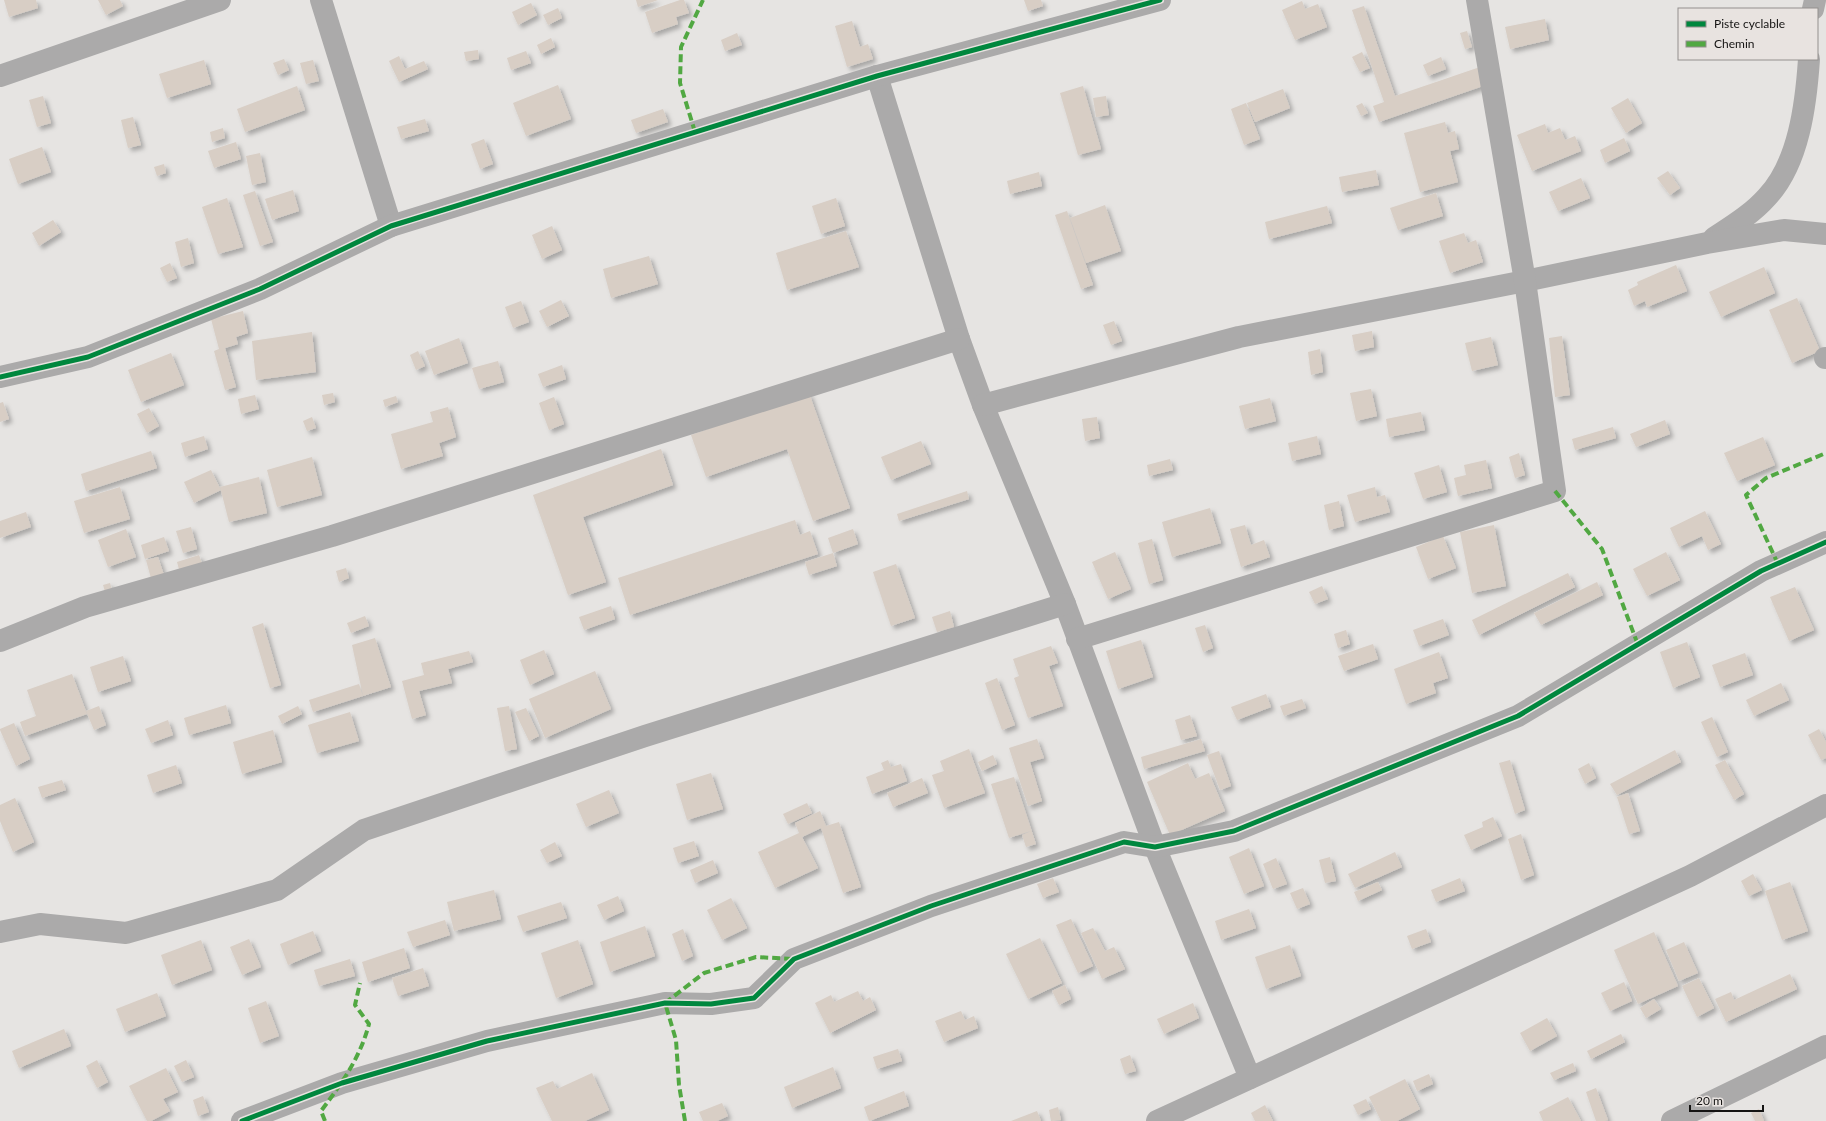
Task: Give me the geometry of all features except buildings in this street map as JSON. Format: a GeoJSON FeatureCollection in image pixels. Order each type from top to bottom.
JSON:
{"type":"FeatureCollection","features":[{"type":"Feature","properties":{"kind":"street"},"geometry":{"type":"LineString","coordinates":[[0,76],[220,0]]}},
{"type":"Feature","properties":{"kind":"street"},"geometry":{"type":"LineString","coordinates":[[321,0],[391,226]]}},
{"type":"Feature","properties":{"kind":"street"},"geometry":{"type":"LineString","coordinates":[[0,377],[88,357],[260,289],[391,226],[877,76],[1160,0]]}},
{"type":"Feature","properties":{"kind":"street"},"geometry":{"type":"LineString","coordinates":[[1078,639],[1555,491],[1525,282],[1477,0]]}},
{"type":"Feature","properties":{"kind":"street"},"geometry":{"type":"LineString","coordinates":[[1706,243],[1743,219],[1768,197],[1790,164],[1807,93],[1809,60]]}},
{"type":"Feature","properties":{"kind":"street"},"geometry":{"type":"LineString","coordinates":[[877,76],[959,339],[983,405],[1065,604],[1155,847],[1250,1078]]}},
{"type":"Feature","properties":{"kind":"street"},"geometry":{"type":"LineString","coordinates":[[983,405],[1239,337],[1525,282],[1706,243],[1784,230],[1826,234]]}},
{"type":"Feature","properties":{"kind":"street"},"geometry":{"type":"LineString","coordinates":[[0,642],[85,607],[339,534],[959,339]]}},
{"type":"Feature","properties":{"kind":"street"},"geometry":{"type":"LineString","coordinates":[[242,1121],[342,1083],[487,1041],[665,1003],[711,1004],[754,998],[794,959],[931,906],[1124,842],[1155,847],[1234,831],[1518,716],[1761,572],[1826,542]]}},
{"type":"Feature","properties":{"kind":"street"},"geometry":{"type":"LineString","coordinates":[[0,932],[40,924],[126,933],[277,890],[364,830],[645,736],[1065,604]]}},
{"type":"Feature","properties":{"kind":"street"},"geometry":{"type":"LineString","coordinates":[[1157,1121],[1690,876],[1826,805]]}},
{"type":"Feature","properties":{"kind":"street"},"geometry":{"type":"LineString","coordinates":[[1672,1121],[1826,1046]]}},
{"type":"Feature","properties":{"kind":"marked path"},"geometry":{"type":"LineString","coordinates":[[695,132],[680,83],[681,47],[703,0]]}},
{"type":"Feature","properties":{"kind":"marked path"},"geometry":{"type":"LineString","coordinates":[[1778,564],[1746,495],[1766,478],[1826,453]]}},
{"type":"Feature","properties":{"kind":"marked path"},"geometry":{"type":"LineString","coordinates":[[1555,491],[1602,549],[1638,645]]}},
{"type":"Feature","properties":{"kind":"marked path"},"geometry":{"type":"LineString","coordinates":[[685,1121],[679,1085],[676,1040],[665,1003],[704,973],[756,957],[794,959]]}},
{"type":"Feature","properties":{"kind":"marked path"},"geometry":{"type":"LineString","coordinates":[[325,1121],[321,1111],[350,1070],[361,1048],[369,1024],[355,1005],[360,983]]}},
{"type":"Feature","properties":{"kind":"cycle path"},"geometry":{"type":"LineString","coordinates":[[0,377],[88,357],[260,289],[391,226],[877,76],[1160,0]]}},
{"type":"Feature","properties":{"kind":"cycle path"},"geometry":{"type":"LineString","coordinates":[[242,1121],[342,1083],[487,1041],[665,1003],[711,1004],[754,998],[794,959],[931,906],[1124,842],[1155,847],[1234,831],[1518,716],[1761,571],[1826,542]]}}]}
